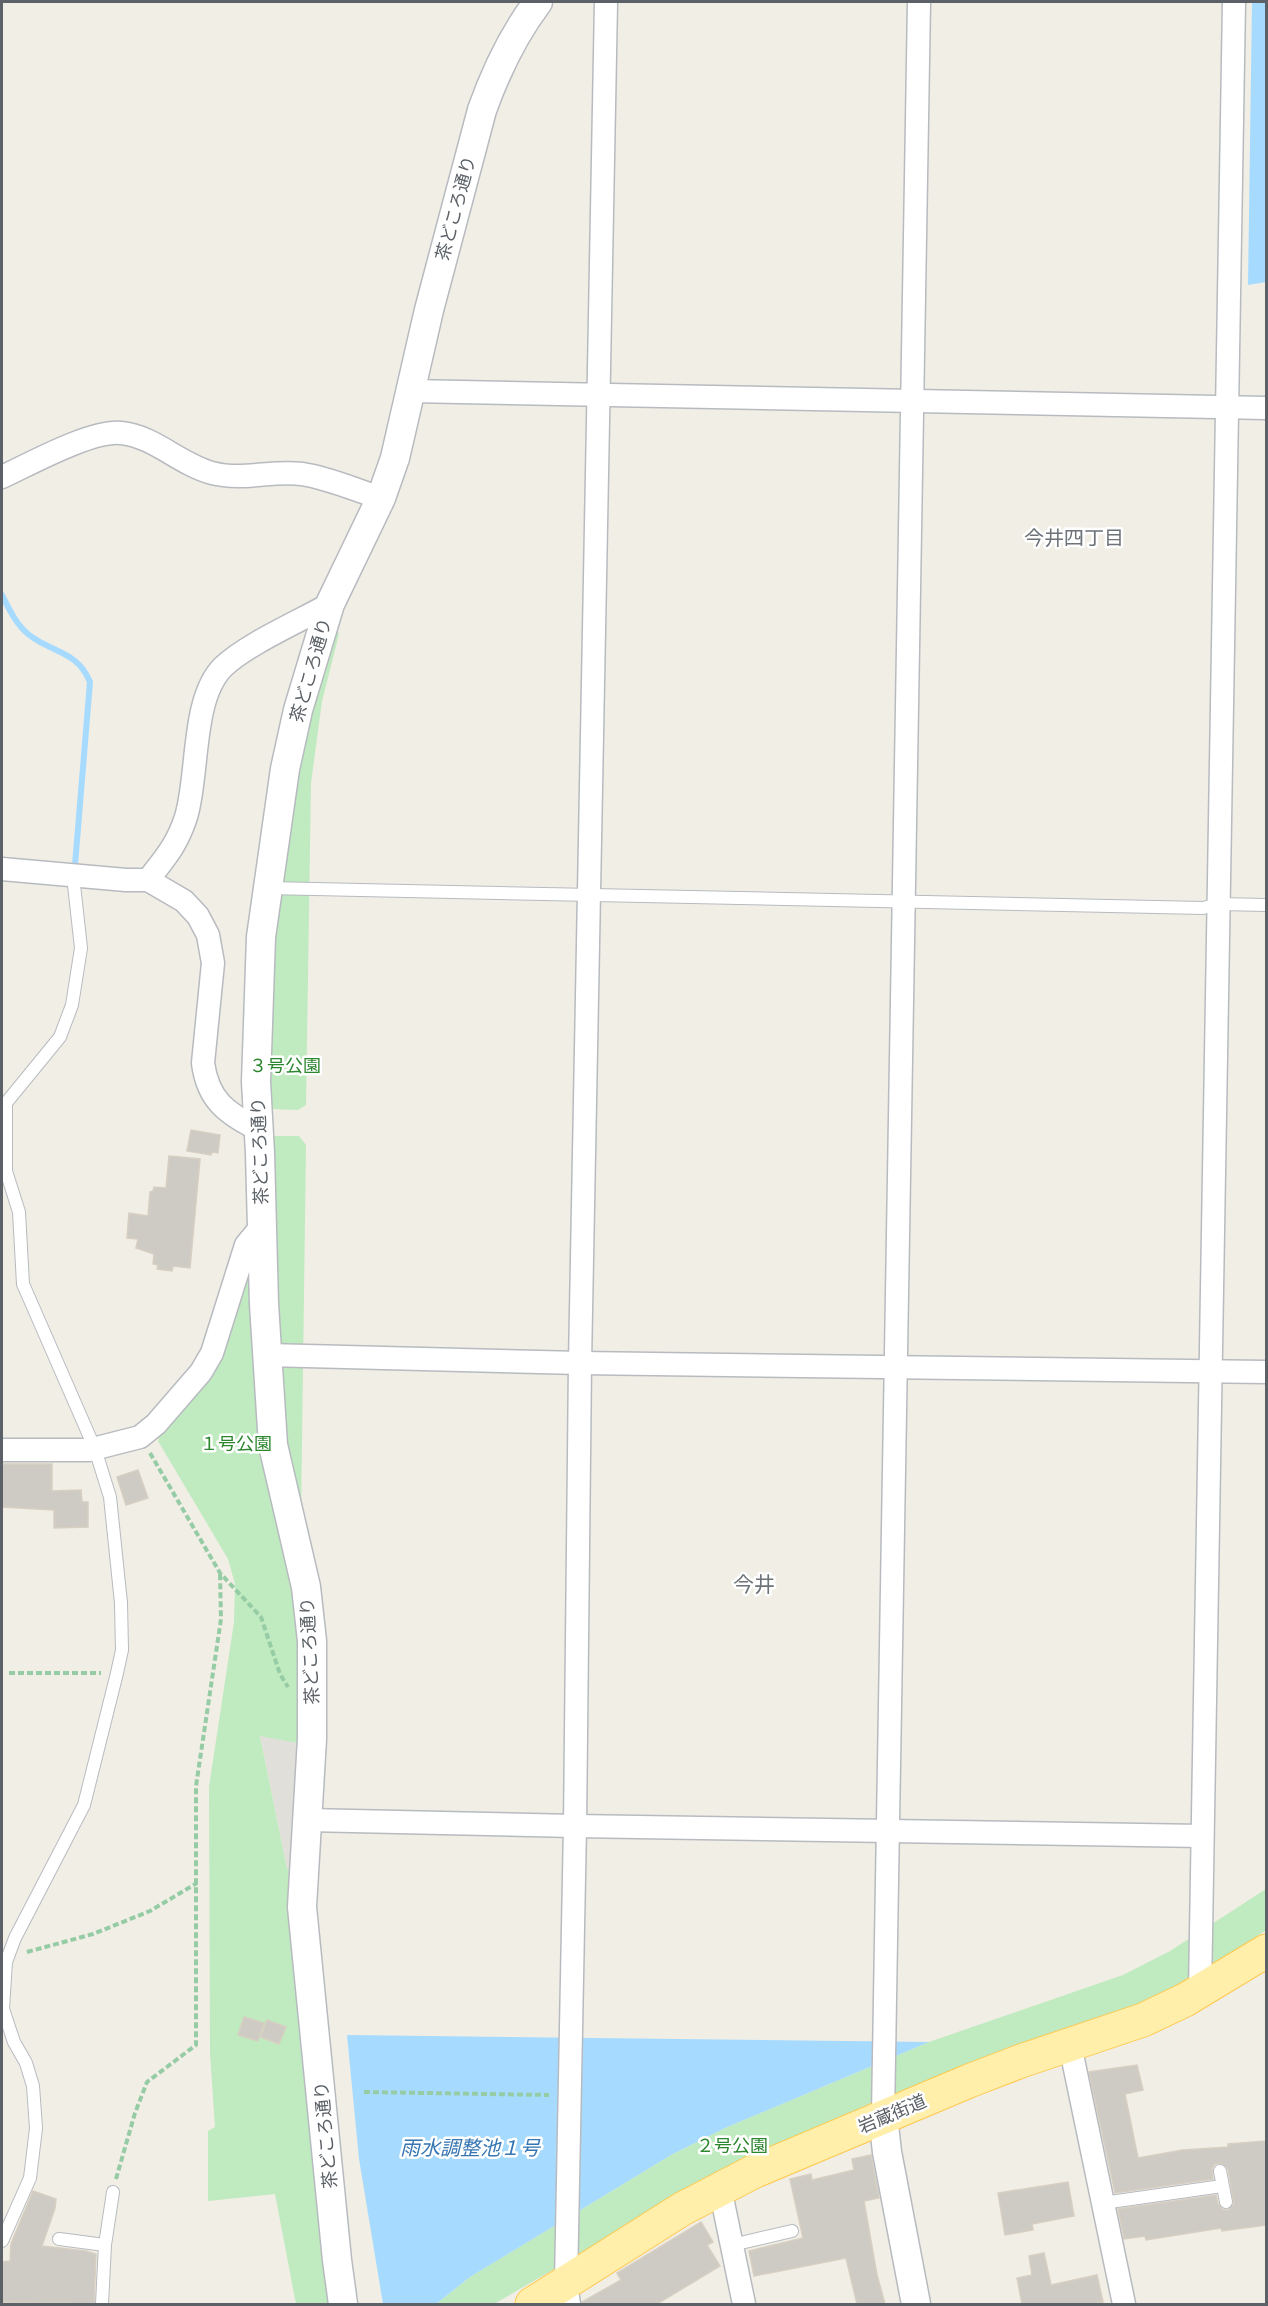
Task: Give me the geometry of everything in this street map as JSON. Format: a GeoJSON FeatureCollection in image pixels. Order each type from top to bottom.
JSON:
{"type":"FeatureCollection","features":[{"type":"Feature","properties":{"kind":"main road","name":"岩蔵街道"},"geometry":{"type":"LineString","coordinates":[[532,2304],[567,2294],[682,2209],[720,2188],[969,2080],[1143,2020],[1200,1992],[1266,1951]]}},
{"type":"Feature","properties":{"kind":"street","name":"茶どころ通り"},"geometry":{"type":"LineString","coordinates":[[343,2304],[303,1933],[303,1878],[314,1674],[310,1608],[273,1445],[267,1355],[256,1056],[261,937],[266,888],[291,737],[308,672],[330,604],[381,498],[396,458],[432,298],[482,110],[511,41],[538,2]]}},
{"type":"Feature","properties":{"kind":"street"},"geometry":{"type":"LineString","coordinates":[[567,2294],[580,1363],[606,2]]}},
{"type":"Feature","properties":{"kind":"street"},"geometry":{"type":"LineString","coordinates":[[916,2304],[887,2152],[883,2116],[919,2]]}},
{"type":"Feature","properties":{"kind":"street"},"geometry":{"type":"LineString","coordinates":[[1200,1992],[1234,2]]}},
{"type":"Feature","properties":{"kind":"street"},"geometry":{"type":"LineString","coordinates":[[411,391],[1266,408]]}},
{"type":"Feature","properties":{"kind":"street"},"geometry":{"type":"LineString","coordinates":[[2,477],[72,445],[99,435],[120,432],[146,439],[182,461],[211,473],[236,477],[300,474],[324,479],[381,498]]}},
{"type":"Feature","properties":{"kind":"street"},"geometry":{"type":"LineString","coordinates":[[148,880],[176,844],[186,815],[202,713],[207,692],[214,679],[239,654],[330,604]]}},
{"type":"Feature","properties":{"kind":"street"},"geometry":{"type":"LineString","coordinates":[[2,869],[148,880],[184,901],[198,916],[208,935],[213,963],[203,1063],[205,1077],[210,1091],[230,1114],[259,1130]]}},
{"type":"Feature","properties":{"kind":"street"},"geometry":{"type":"LineString","coordinates":[[2,1450],[95,1449],[140,1437],[156,1424],[201,1372],[212,1353],[246,1245],[261,1227]]}},
{"type":"Feature","properties":{"kind":"street"},"geometry":{"type":"LineString","coordinates":[[267,1355],[580,1363],[1266,1372]]}},
{"type":"Feature","properties":{"kind":"street"},"geometry":{"type":"LineString","coordinates":[[307,1820],[1202,1836]]}},
{"type":"Feature","properties":{"kind":"street"},"geometry":{"type":"LineString","coordinates":[[1070,2044],[1124,2304]]}},
{"type":"Feature","properties":{"kind":"street"},"geometry":{"type":"LineString","coordinates":[[720,2188],[744,2304]]}},
{"type":"Feature","properties":{"kind":"lane"},"geometry":{"type":"LineString","coordinates":[[2,2241],[30,2178],[36,2128],[33,2086],[3,2009],[6,1962],[15,1938],[84,1805],[122,1650],[121,1603],[107,1482],[95,1449],[23,1284],[19,1212],[6,1171],[6,1103],[60,1037],[72,1005],[81,948],[73,876]]}},
{"type":"Feature","properties":{"kind":"lane"},"geometry":{"type":"LineString","coordinates":[[266,888],[589,897],[1203,908],[1218,904],[1266,905]]}},
{"type":"Feature","properties":{"kind":"lane"},"geometry":{"type":"LineString","coordinates":[[1220,2171],[1226,2202]]}},
{"type":"Feature","properties":{"kind":"lane"},"geometry":{"type":"LineString","coordinates":[[1103,2203],[1222,2186]]}},
{"type":"Feature","properties":{"kind":"lane"},"geometry":{"type":"LineString","coordinates":[[102,2304],[105,2245],[113,2192]]}},
{"type":"Feature","properties":{"kind":"lane"},"geometry":{"type":"LineString","coordinates":[[732,2245],[792,2231]]}},
{"type":"Feature","properties":{"kind":"lane"},"geometry":{"type":"LineString","coordinates":[[58,2239],[105,2245]]}},
{"type":"Feature","properties":{"kind":"path"},"geometry":{"type":"LineString","coordinates":[[140,1437],[220,1573],[261,1617],[280,1674],[288,1688],[313,1712]]}},
{"type":"Feature","properties":{"kind":"path"},"geometry":{"type":"LineString","coordinates":[[113,2192],[135,2114],[147,2082],[196,2045],[196,1786],[221,1619],[220,1573]]}},
{"type":"Feature","properties":{"kind":"path"},"geometry":{"type":"LineString","coordinates":[[9,1674],[117,1673]]}},
{"type":"Feature","properties":{"kind":"path"},"geometry":{"type":"LineString","coordinates":[[6,1962],[13,1956],[93,1934],[150,1911],[196,1883]]}},
{"type":"Feature","properties":{"kind":"path"},"geometry":{"type":"LineString","coordinates":[[363,2092],[569,2096]]}},
{"type":"Feature","properties":{"kind":"shaded area"},"geometry":{"type":"Polygon","coordinates":[[[260,1735],[298,1743],[295,1866],[287,1869],[260,1735]]]}},
{"type":"Feature","properties":{"kind":"green space","name":"３号公園"},"geometry":{"type":"Polygon","coordinates":[[[334,625],[339,634],[322,701],[311,783],[306,1105],[298,1110],[271,1109],[263,1033],[292,754],[334,625]]]}},
{"type":"Feature","properties":{"kind":"green space","name":"１号公園"},"geometry":{"type":"Polygon","coordinates":[[[275,1136],[299,1136],[306,1145],[298,1743],[260,1736],[287,1869],[295,1866],[300,2043],[316,2190],[335,2304],[296,2304],[275,2194],[208,2201],[208,2131],[215,2127],[210,2053],[209,1787],[234,1622],[235,1584],[228,1559],[158,1441],[162,1428],[222,1351],[265,1144],[275,1136]]]}},
{"type":"Feature","properties":{"kind":"green space","name":"２号公園"},"geometry":{"type":"Polygon","coordinates":[[[1266,1889],[1266,1930],[1207,1970],[1167,1993],[601,2242],[494,2304],[436,2304],[470,2277],[671,2155],[725,2128],[929,2042],[1123,1975],[1170,1951],[1266,1889]]]}},
{"type":"Feature","properties":{"kind":"water"},"geometry":{"type":"Polygon","coordinates":[[[1252,2],[1266,2],[1266,282],[1248,285],[1252,2]]]}},
{"type":"Feature","properties":{"kind":"water","name":"雨水調整池１号"},"geometry":{"type":"Polygon","coordinates":[[[347,2035],[929,2042],[725,2128],[671,2155],[470,2277],[436,2304],[383,2304],[359,2159],[347,2035]]]}},
{"type":"Feature","properties":{"kind":"building"},"geometry":{"type":"Polygon","coordinates":[[[191,1130],[220,1135],[218,1153],[212,1152],[211,1155],[187,1151],[191,1130]]]}},
{"type":"Feature","properties":{"kind":"building"},"geometry":{"type":"Polygon","coordinates":[[[169,1156],[200,1159],[190,1268],[173,1266],[172,1271],[157,1269],[158,1265],[153,1264],[154,1254],[136,1248],[138,1239],[127,1238],[129,1213],[148,1216],[150,1192],[154,1187],[166,1188],[169,1156]]]}},
{"type":"Feature","properties":{"kind":"building"},"geometry":{"type":"Polygon","coordinates":[[[2,1464],[52,1464],[52,1491],[81,1490],[82,1502],[88,1502],[88,1527],[54,1528],[54,1510],[2,1507],[2,1464]]]}},
{"type":"Feature","properties":{"kind":"building"},"geometry":{"type":"Polygon","coordinates":[[[138,1470],[148,1498],[126,1505],[117,1477],[138,1470]]]}},
{"type":"Feature","properties":{"kind":"building"},"geometry":{"type":"Polygon","coordinates":[[[244,2017],[264,2023],[258,2041],[238,2035],[244,2017]]]}},
{"type":"Feature","properties":{"kind":"building"},"geometry":{"type":"Polygon","coordinates":[[[267,2020],[286,2027],[279,2044],[261,2037],[267,2020]]]}},
{"type":"Feature","properties":{"kind":"building"},"geometry":{"type":"Polygon","coordinates":[[[1137,2065],[1143,2090],[1125,2094],[1138,2158],[1183,2150],[1228,2147],[1228,2144],[1266,2141],[1266,2225],[1222,2231],[1221,2228],[1146,2240],[1145,2236],[1124,2239],[1118,2209],[1216,2195],[1218,2204],[1223,2210],[1228,2210],[1234,2204],[1228,2169],[1222,2163],[1215,2164],[1212,2168],[1213,2179],[1115,2193],[1089,2072],[1137,2065]]]}},
{"type":"Feature","properties":{"kind":"building"},"geometry":{"type":"Polygon","coordinates":[[[871,2155],[879,2198],[864,2201],[877,2275],[885,2304],[857,2304],[846,2258],[754,2276],[749,2251],[803,2238],[790,2179],[811,2174],[812,2180],[854,2170],[852,2159],[871,2155]]]}},
{"type":"Feature","properties":{"kind":"building"},"geometry":{"type":"Polygon","coordinates":[[[1068,2182],[1074,2216],[1032,2224],[1033,2230],[1005,2235],[998,2193],[1068,2182]]]}},
{"type":"Feature","properties":{"kind":"building"},"geometry":{"type":"Polygon","coordinates":[[[33,2191],[56,2199],[42,2246],[96,2254],[94,2304],[2,2302],[2,2262],[10,2261],[11,2244],[33,2191]]]}},
{"type":"Feature","properties":{"kind":"building"},"geometry":{"type":"Polygon","coordinates":[[[701,2222],[713,2242],[707,2245],[720,2266],[657,2304],[582,2304],[621,2280],[617,2273],[701,2222]]]}},
{"type":"Feature","properties":{"kind":"building"},"geometry":{"type":"Polygon","coordinates":[[[1044,2253],[1051,2285],[1097,2275],[1103,2302],[1022,2304],[1017,2278],[1032,2275],[1029,2256],[1044,2253]]]}},
{"type":"Feature","properties":{"kind":"waterway"},"geometry":{"type":"LineString","coordinates":[[2,595],[13,616],[28,634],[71,658],[85,672],[90,682],[75,865]]}},
{"type":"Feature","properties":{"kind":"district","name":"今井四丁目"},"geometry":{"type":"Point","coordinates":[1074,537]}},
{"type":"Feature","properties":{"kind":"district","name":"今井"},"geometry":{"type":"Point","coordinates":[754,1583]}}]}
